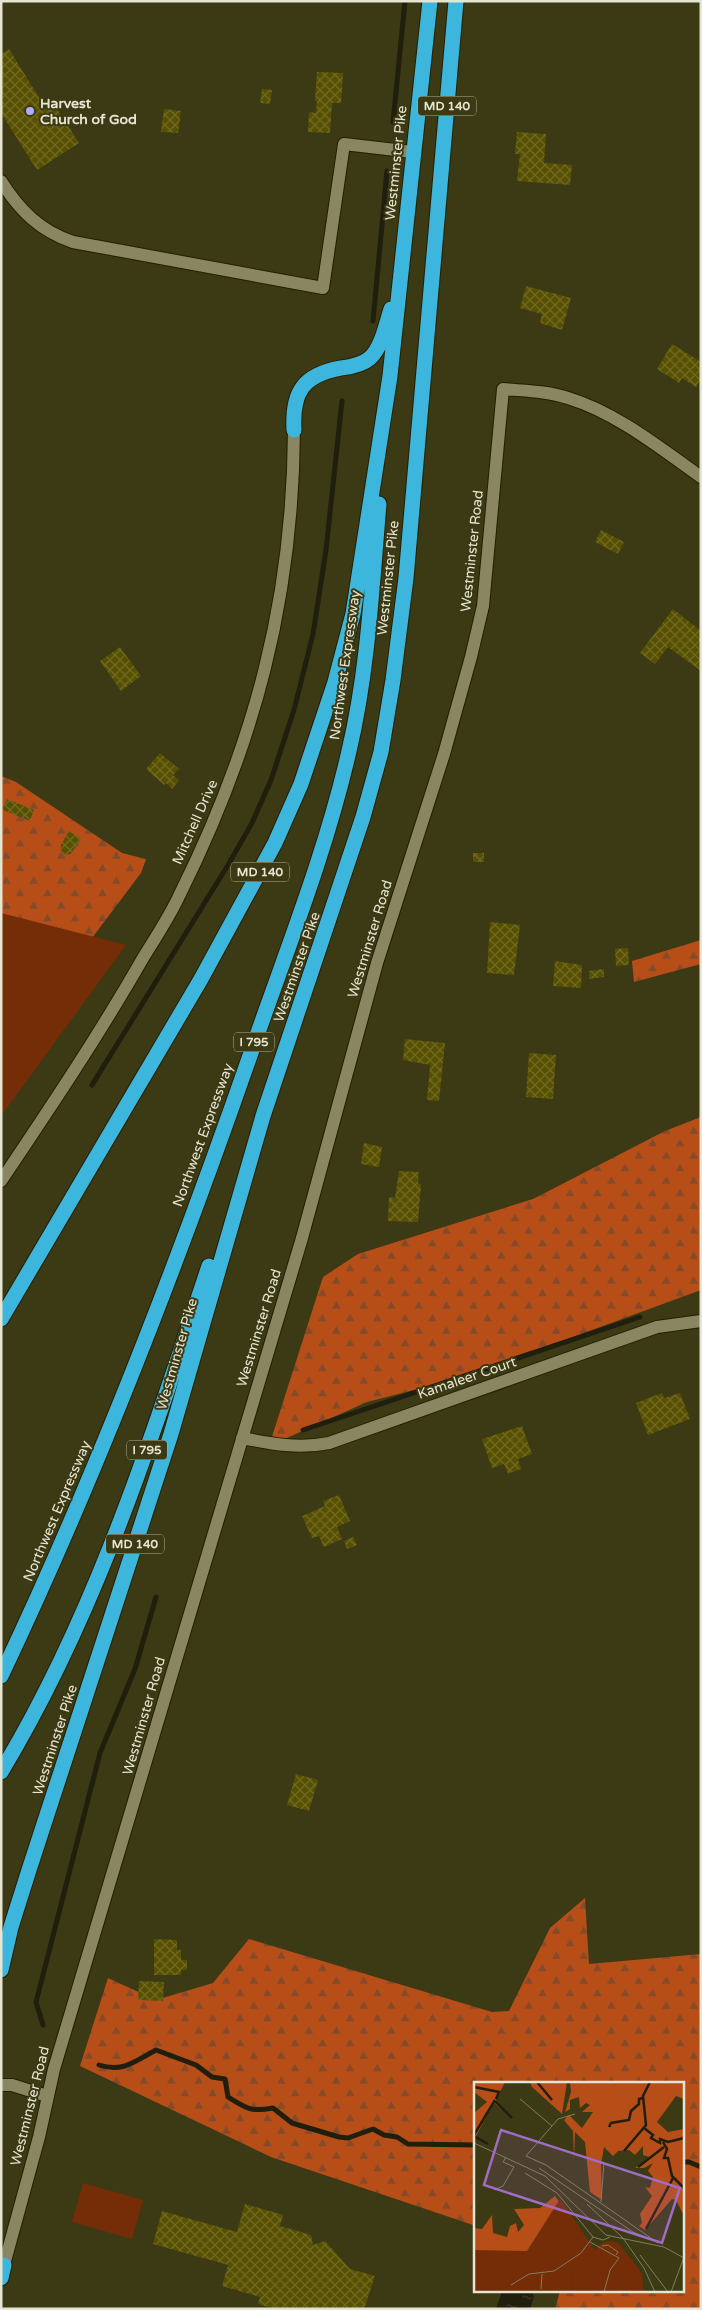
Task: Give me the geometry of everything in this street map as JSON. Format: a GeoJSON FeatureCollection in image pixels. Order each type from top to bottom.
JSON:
{"type":"FeatureCollection","features":[{"type":"Feature","properties":{"kind":"highway","name":"Westminster Pike"},"geometry":{"type":"LineString","coordinates":[[1,1319],[242,906],[275,843],[301,784],[335,682],[353,614],[390,376],[430,1]]}},
{"type":"Feature","properties":{"kind":"highway","name":"Westminster Pike"},"geometry":{"type":"LineString","coordinates":[[1,1970],[11,1928],[29,1870],[171,1434],[263,1116],[363,817],[384,734],[406,578],[456,1]]}},
{"type":"Feature","properties":{"kind":"highway"},"geometry":{"type":"LineString","coordinates":[[294,430],[293,409],[296,398],[310,380],[318,374],[360,364],[370,358],[378,346],[400,286]]}},
{"type":"Feature","properties":{"kind":"highway","name":"Northwest Expressway"},"geometry":{"type":"LineString","coordinates":[[1,1676],[70,1527],[152,1319],[232,1105],[334,811],[350,749],[362,678],[390,376]]}},
{"type":"Feature","properties":{"kind":"highway","name":"I 795"},"geometry":{"type":"LineString","coordinates":[[1,1772],[45,1694],[116,1536],[148,1449],[214,1250],[263,1116]]}},
{"type":"Feature","properties":{"kind":"street"},"geometry":{"type":"LineString","coordinates":[[1,181],[14,201],[33,221],[55,236],[73,242],[323,288],[344,144],[413,152]]}},
{"type":"Feature","properties":{"kind":"street","name":"Westminster Road"},"geometry":{"type":"LineString","coordinates":[[2,2269],[39,2136],[47,2096],[302,1238],[377,963],[444,754],[471,657],[483,606],[503,389],[546,392],[569,398],[596,409],[638,433],[701,477]]}},
{"type":"Feature","properties":{"kind":"street","name":"Mitchell Drive"},"geometry":{"type":"LineString","coordinates":[[1,1181],[130,982],[180,895],[245,742],[263,682],[276,626],[292,510],[294,430]]}},
{"type":"Feature","properties":{"kind":"street","name":"Kamaleer Court"},"geometry":{"type":"LineString","coordinates":[[242,1438],[309,1447],[329,1443],[657,1327],[701,1321]]}},
{"type":"Feature","properties":{"kind":"street"},"geometry":{"type":"LineString","coordinates":[[1,2085],[12,2085],[47,2096]]}},
{"type":"Feature","properties":{"kind":"green space"},"geometry":{"type":"Polygon","coordinates":[[[1,776],[16,782],[122,853],[146,859],[141,873],[55,987],[1,1078],[1,776]]]}},
{"type":"Feature","properties":{"kind":"green space"},"geometry":{"type":"Polygon","coordinates":[[[701,940],[701,964],[634,982],[632,961],[701,940]]]}},
{"type":"Feature","properties":{"kind":"green space"},"geometry":{"type":"Polygon","coordinates":[[[701,1117],[701,1290],[461,1378],[367,1402],[269,1446],[323,1277],[358,1254],[533,1199],[665,1131],[701,1117]]]}},
{"type":"Feature","properties":{"kind":"green space"},"geometry":{"type":"Polygon","coordinates":[[[585,1898],[589,1964],[701,1954],[701,2309],[555,2309],[560,2292],[684,2292],[684,2082],[474,2082],[474,2225],[271,2157],[80,2066],[108,1978],[156,2000],[213,1983],[249,1939],[492,2012],[509,2011],[550,1928],[585,1898]]]}},
{"type":"Feature","properties":{"kind":"shaded area"},"geometry":{"type":"Polygon","coordinates":[[[1,913],[126,945],[1,1116],[1,913]]]}},
{"type":"Feature","properties":{"kind":"shaded area"},"geometry":{"type":"Polygon","coordinates":[[[83,2183],[143,2200],[132,2239],[72,2222],[83,2183]]]}},
{"type":"Feature","properties":{"kind":"water"},"geometry":{"type":"Polygon","coordinates":[[[502,2292],[532,2292],[534,2297],[530,2309],[496,2309],[502,2292]]]}},
{"type":"Feature","properties":{"kind":"building","name":"Harvest Church of God"},"geometry":{"type":"Polygon","coordinates":[[[9,49],[46,109],[54,104],[79,143],[37,170],[1,113],[1,54],[9,49]]]}},
{"type":"Feature","properties":{"kind":"building"},"geometry":{"type":"Polygon","coordinates":[[[317,72],[343,73],[341,103],[332,103],[330,133],[308,132],[309,112],[316,113],[317,72]]]}},
{"type":"Feature","properties":{"kind":"building"},"geometry":{"type":"Polygon","coordinates":[[[262,89],[272,90],[270,104],[260,103],[262,89]]]}},
{"type":"Feature","properties":{"kind":"building"},"geometry":{"type":"Polygon","coordinates":[[[164,109],[181,111],[178,133],[161,132],[164,109]]]}},
{"type":"Feature","properties":{"kind":"building"},"geometry":{"type":"Polygon","coordinates":[[[517,132],[546,134],[544,163],[572,165],[570,185],[517,181],[520,154],[515,154],[517,132]]]}},
{"type":"Feature","properties":{"kind":"building"},"geometry":{"type":"Polygon","coordinates":[[[526,286],[571,298],[562,330],[540,323],[542,314],[520,308],[526,286]]]}},
{"type":"Feature","properties":{"kind":"building"},"geometry":{"type":"Polygon","coordinates":[[[672,344],[701,362],[701,379],[696,387],[682,378],[679,383],[657,369],[672,344]]]}},
{"type":"Feature","properties":{"kind":"building"},"geometry":{"type":"Polygon","coordinates":[[[601,530],[624,542],[618,554],[595,542],[601,530]]]}},
{"type":"Feature","properties":{"kind":"building"},"geometry":{"type":"Polygon","coordinates":[[[673,609],[701,631],[701,671],[668,647],[655,664],[640,653],[673,609]]]}},
{"type":"Feature","properties":{"kind":"building"},"geometry":{"type":"Polygon","coordinates":[[[120,647],[141,676],[121,691],[100,661],[120,647]]]}},
{"type":"Feature","properties":{"kind":"building"},"geometry":{"type":"Polygon","coordinates":[[[160,753],[179,769],[173,775],[179,780],[172,789],[166,783],[164,785],[146,769],[160,753]]]}},
{"type":"Feature","properties":{"kind":"building"},"geometry":{"type":"Polygon","coordinates":[[[7,799],[34,810],[30,821],[3,810],[7,799]]]}},
{"type":"Feature","properties":{"kind":"building"},"geometry":{"type":"Polygon","coordinates":[[[69,831],[81,839],[71,854],[65,855],[61,851],[61,845],[69,831]]]}},
{"type":"Feature","properties":{"kind":"building"},"geometry":{"type":"Polygon","coordinates":[[[473,853],[484,853],[484,862],[473,862],[473,853]]]}},
{"type":"Feature","properties":{"kind":"building"},"geometry":{"type":"Polygon","coordinates":[[[490,922],[520,925],[514,975],[487,973],[490,922]]]}},
{"type":"Feature","properties":{"kind":"building"},"geometry":{"type":"Polygon","coordinates":[[[628,948],[629,965],[616,966],[615,949],[628,948]]]}},
{"type":"Feature","properties":{"kind":"building"},"geometry":{"type":"Polygon","coordinates":[[[555,961],[582,965],[581,988],[553,986],[555,961]]]}},
{"type":"Feature","properties":{"kind":"building"},"geometry":{"type":"Polygon","coordinates":[[[604,969],[604,977],[589,979],[589,971],[604,969]]]}},
{"type":"Feature","properties":{"kind":"building"},"geometry":{"type":"Polygon","coordinates":[[[405,1039],[445,1043],[439,1101],[427,1100],[430,1065],[403,1060],[405,1039]]]}},
{"type":"Feature","properties":{"kind":"building"},"geometry":{"type":"Polygon","coordinates":[[[529,1053],[556,1055],[553,1099],[526,1097],[529,1053]]]}},
{"type":"Feature","properties":{"kind":"building"},"geometry":{"type":"Polygon","coordinates":[[[364,1143],[382,1147],[379,1167],[361,1164],[364,1143]]]}},
{"type":"Feature","properties":{"kind":"building"},"geometry":{"type":"Polygon","coordinates":[[[399,1171],[419,1172],[418,1183],[421,1184],[418,1222],[388,1221],[389,1197],[395,1198],[399,1171]]]}},
{"type":"Feature","properties":{"kind":"building"},"geometry":{"type":"Polygon","coordinates":[[[662,1393],[664,1398],[680,1393],[690,1419],[648,1435],[636,1403],[662,1393]]]}},
{"type":"Feature","properties":{"kind":"building"},"geometry":{"type":"Polygon","coordinates":[[[522,1426],[532,1454],[518,1459],[521,1469],[508,1474],[504,1464],[492,1468],[482,1439],[522,1426]]]}},
{"type":"Feature","properties":{"kind":"building"},"geometry":{"type":"Polygon","coordinates":[[[339,1495],[350,1521],[337,1527],[342,1539],[324,1547],[319,1536],[312,1538],[302,1516],[325,1506],[323,1501],[339,1495]]]}},
{"type":"Feature","properties":{"kind":"building"},"geometry":{"type":"Polygon","coordinates":[[[353,1537],[357,1545],[347,1549],[344,1541],[353,1537]]]}},
{"type":"Feature","properties":{"kind":"building"},"geometry":{"type":"Polygon","coordinates":[[[296,1774],[318,1780],[309,1811],[287,1805],[296,1774]]]}},
{"type":"Feature","properties":{"kind":"building"},"geometry":{"type":"Polygon","coordinates":[[[154,1939],[177,1940],[177,1950],[181,1950],[181,1960],[187,1960],[187,1970],[181,1970],[181,1975],[154,1975],[154,1939]]]}},
{"type":"Feature","properties":{"kind":"building"},"geometry":{"type":"Polygon","coordinates":[[[139,1981],[164,1982],[163,2001],[138,2000],[139,1981]]]}},
{"type":"Feature","properties":{"kind":"building"},"geometry":{"type":"Polygon","coordinates":[[[245,2204],[283,2215],[280,2226],[311,2235],[313,2245],[325,2241],[350,2269],[375,2276],[364,2309],[275,2309],[258,2304],[260,2297],[222,2286],[228,2265],[153,2244],[162,2211],[237,2232],[245,2204]]]}},
{"type":"Feature","properties":{"kind":"waterway"},"geometry":{"type":"LineString","coordinates":[[393,122],[405,1]]}},
{"type":"Feature","properties":{"kind":"waterway"},"geometry":{"type":"LineString","coordinates":[[373,321],[387,171]]}},
{"type":"Feature","properties":{"kind":"waterway"},"geometry":{"type":"LineString","coordinates":[[92,1085],[228,865],[252,823],[271,780],[294,710],[313,634],[326,550],[342,401]]}},
{"type":"Feature","properties":{"kind":"waterway"},"geometry":{"type":"LineString","coordinates":[[303,1430],[640,1317]]}},
{"type":"Feature","properties":{"kind":"waterway"},"geometry":{"type":"LineString","coordinates":[[43,2025],[36,2002],[100,1753],[135,1669],[156,1597]]}},
{"type":"Feature","properties":{"kind":"waterway"},"geometry":{"type":"LineString","coordinates":[[99,2065],[115,2068],[122,2067],[156,2050],[196,2065],[212,2077],[225,2079],[228,2097],[245,2107],[259,2110],[273,2108],[292,2123],[339,2137],[348,2138],[373,2129],[384,2135],[397,2137],[408,2144],[474,2145]]}},
{"type":"Feature","properties":{"kind":"waterway"},"geometry":{"type":"LineString","coordinates":[[684,2162],[701,2167]]}},
{"type":"Feature","properties":{"kind":"place","name":"Harvest Church of God"},"geometry":{"type":"Point","coordinates":[30,111]}}]}
